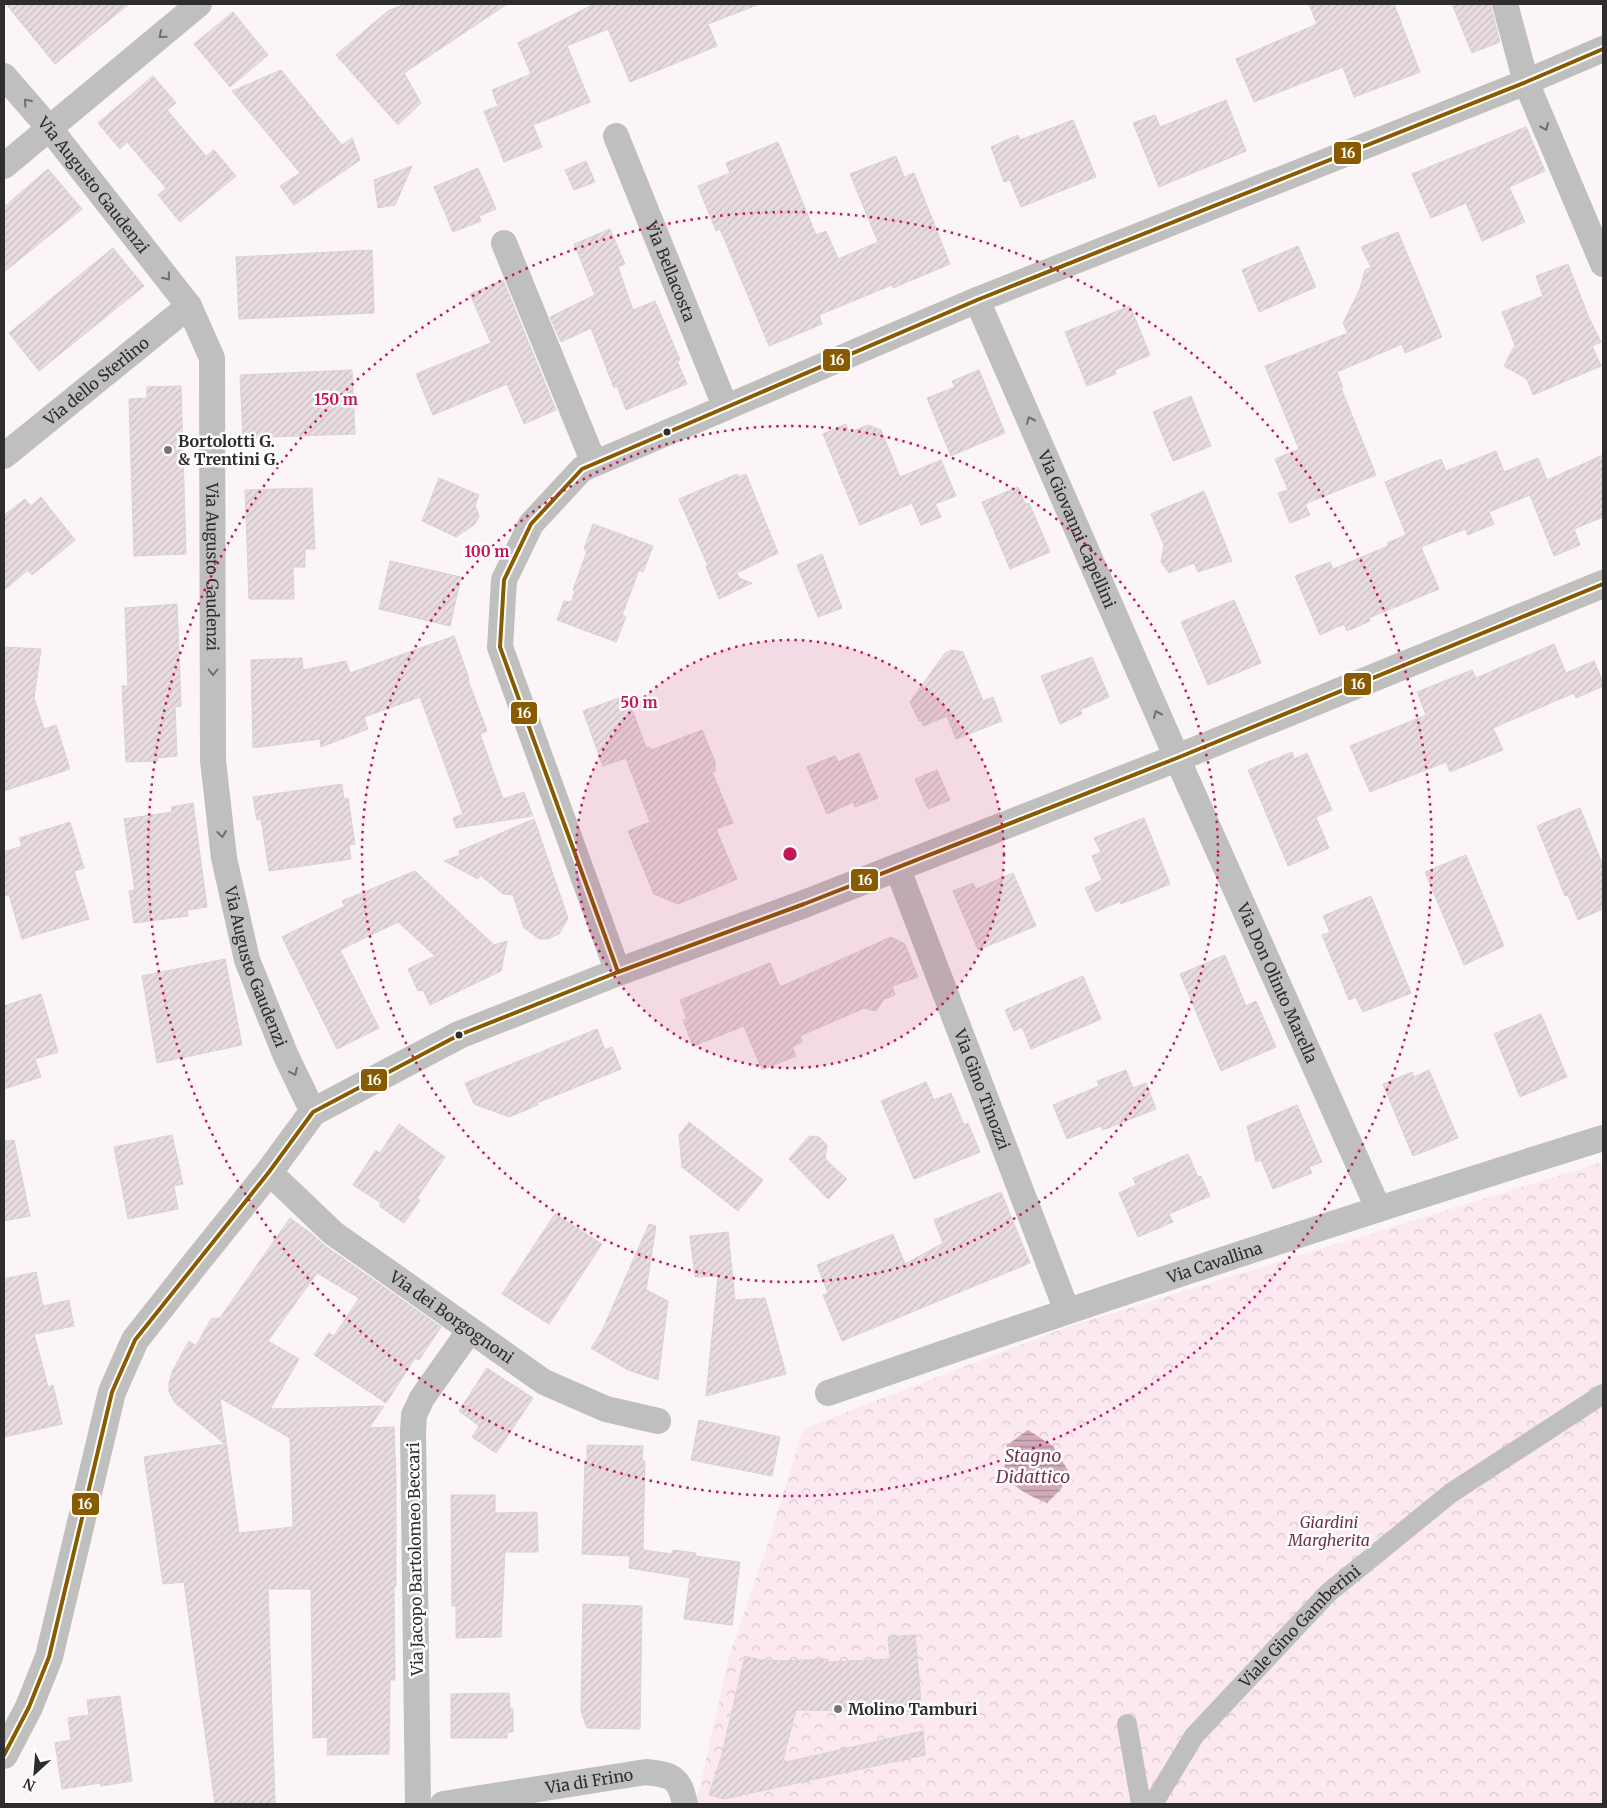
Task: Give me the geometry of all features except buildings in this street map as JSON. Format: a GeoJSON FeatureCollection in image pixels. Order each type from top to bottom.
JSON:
{"type":"FeatureCollection","features":[{"type":"Feature","properties":{"kind":"street"},"geometry":{"type":"LineString","coordinates":[[4,166],[199,4]]}},
{"type":"Feature","properties":{"kind":"street"},"geometry":{"type":"LineString","coordinates":[[1505,4],[1526,82],[1603,264]]}},
{"type":"Feature","properties":{"kind":"street"},"geometry":{"type":"LineString","coordinates":[[618,972],[500,647],[504,580],[531,524],[582,468],[977,300],[1526,82],[1603,49]]}},
{"type":"Feature","properties":{"kind":"street","name":"Via Augusto Gaudenzi"},"geometry":{"type":"LineString","coordinates":[[4,76],[50,129],[189,306],[212,358],[213,760],[224,858],[247,960],[286,1056],[313,1112]]}},
{"type":"Feature","properties":{"kind":"street","name":"Via Bellacosta"},"geometry":{"type":"LineString","coordinates":[[616,136],[725,406]]}},
{"type":"Feature","properties":{"kind":"street"},"geometry":{"type":"LineString","coordinates":[[504,243],[594,462]]}},
{"type":"Feature","properties":{"kind":"street","name":"Via Giovanni Capellini"},"geometry":{"type":"LineString","coordinates":[[977,300],[1177,758]]}},
{"type":"Feature","properties":{"kind":"street","name":"Via dello Sterlino"},"geometry":{"type":"LineString","coordinates":[[4,456],[189,306]]}},
{"type":"Feature","properties":{"kind":"street"},"geometry":{"type":"LineString","coordinates":[[4,1755],[29,1707],[49,1657],[112,1392],[136,1340],[269,1172],[313,1112],[459,1035],[618,972],[804,904],[1177,758],[1603,584]]}},
{"type":"Feature","properties":{"kind":"street","name":"Via Don Olinto Marella"},"geometry":{"type":"LineString","coordinates":[[1177,758],[1378,1208]]}},
{"type":"Feature","properties":{"kind":"street","name":"Via Gino Tinozzi"},"geometry":{"type":"LineString","coordinates":[[897,867],[1067,1311]]}},
{"type":"Feature","properties":{"kind":"street","name":"Via Cavallina"},"geometry":{"type":"LineString","coordinates":[[828,1393],[1067,1311],[1378,1208],[1603,1138]]}},
{"type":"Feature","properties":{"kind":"street","name":"Via dei Borgognoni"},"geometry":{"type":"LineString","coordinates":[[269,1172],[333,1233],[544,1382],[606,1409],[658,1421]]}},
{"type":"Feature","properties":{"kind":"street","name":"Via Jacopo Bartolomeo Beccari"},"geometry":{"type":"LineString","coordinates":[[418,1804],[414,1414],[422,1398],[470,1330]]}},
{"type":"Feature","properties":{"kind":"street","name":"Viale Gino Gamberini"},"geometry":{"type":"LineString","coordinates":[[1152,1804],[1194,1736],[1328,1593],[1451,1493],[1603,1394]]}},
{"type":"Feature","properties":{"kind":"street"},"geometry":{"type":"LineString","coordinates":[[1127,1724],[1141,1804]]}},
{"type":"Feature","properties":{"kind":"street","name":"Via di Frino"},"geometry":{"type":"LineString","coordinates":[[443,1804],[646,1772],[668,1774],[681,1787],[685,1804]]}},
{"type":"Feature","properties":{"kind":"green space","name":"Giardini Margherita"},"geometry":{"type":"Polygon","coordinates":[[[1603,1162],[1603,1804],[696,1804],[729,1657],[770,1537],[803,1429],[1064,1328],[1603,1162]]]}},
{"type":"Feature","properties":{"kind":"water","name":"Stagno Didattico"},"geometry":{"type":"Polygon","coordinates":[[[1028,1430],[1053,1446],[1069,1472],[1061,1489],[1047,1503],[1015,1486],[1010,1481],[1005,1469],[1007,1445],[1028,1430]]]}},
{"type":"Feature","properties":{"kind":"transit line","name":"16"},"geometry":{"type":"LineString","coordinates":[[618,972],[500,647],[504,580],[531,524],[582,469],[977,300],[1526,82],[1603,49]]}},
{"type":"Feature","properties":{"kind":"transit line","name":"16"},"geometry":{"type":"LineString","coordinates":[[4,1755],[29,1707],[49,1657],[112,1392],[135,1340],[269,1172],[313,1112],[459,1035],[618,972],[804,904],[1177,758],[1603,584]]}},
{"type":"Feature","properties":{"kind":"place","name":"Bortolotti G. & Trentini G."},"geometry":{"type":"Point","coordinates":[168,450]}},
{"type":"Feature","properties":{"kind":"place","name":"Molino Tamburi"},"geometry":{"type":"Point","coordinates":[838,1709]}}]}
